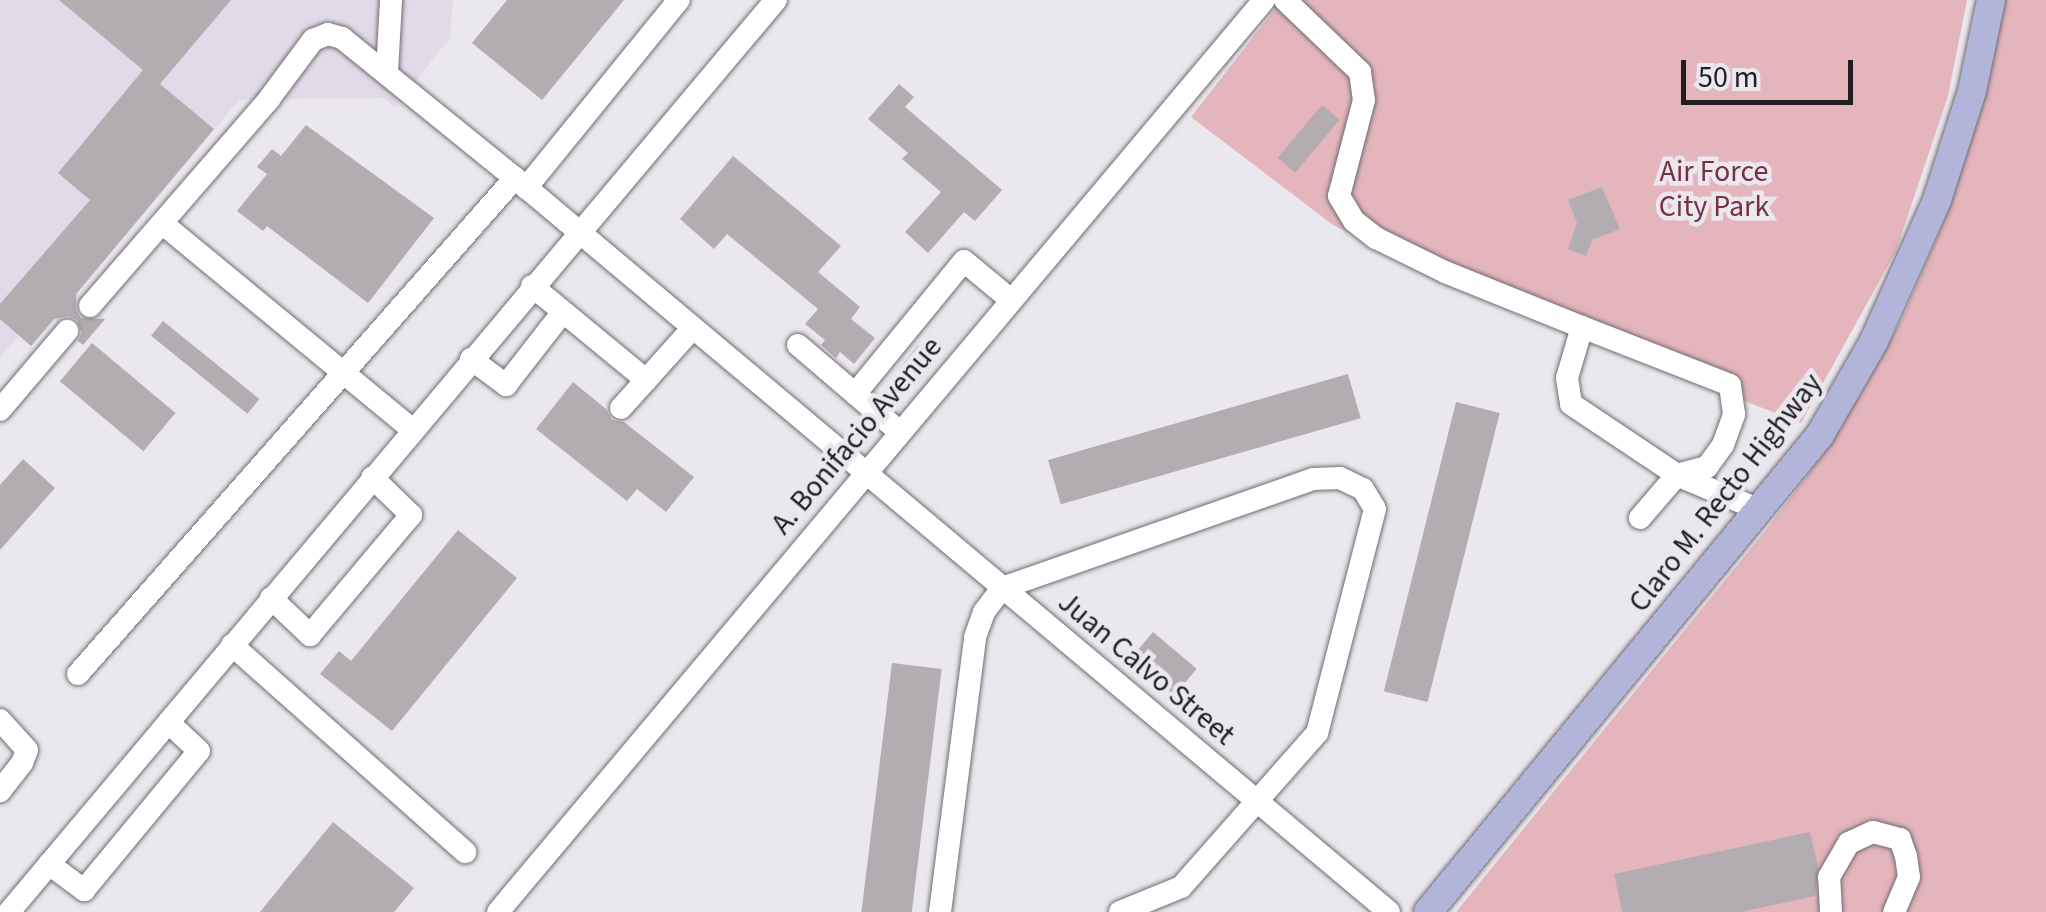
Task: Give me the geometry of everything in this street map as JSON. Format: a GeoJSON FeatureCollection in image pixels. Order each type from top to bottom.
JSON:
{"type":"FeatureCollection","features":[{"type":"Feature","properties":{"kind":"main road","name":"Claro M. Recto Highway"},"geometry":{"type":"LineString","coordinates":[[1428,912],[1820,435],[1894,300],[1953,156],[1991,0]]}},
{"type":"Feature","properties":{"kind":"street"},"geometry":{"type":"LineString","coordinates":[[387,72],[391,0]]}},
{"type":"Feature","properties":{"kind":"street"},"geometry":{"type":"LineString","coordinates":[[78,674],[521,183],[679,0]]}},
{"type":"Feature","properties":{"kind":"street"},"geometry":{"type":"LineString","coordinates":[[9,912],[775,0]]}},
{"type":"Feature","properties":{"kind":"street","name":"A. Bonifacio Avenue"},"geometry":{"type":"LineString","coordinates":[[498,912],[1264,0]]}},
{"type":"Feature","properties":{"kind":"street"},"geometry":{"type":"LineString","coordinates":[[1285,0],[1360,72],[1364,100],[1339,196],[1354,221],[1376,238],[1445,272],[1730,385],[1734,414],[1723,445],[1707,467],[1677,475],[1640,518]]}},
{"type":"Feature","properties":{"kind":"street","name":"Juan Calvo Street"},"geometry":{"type":"LineString","coordinates":[[90,306],[163,224],[313,40],[328,34],[342,38],[521,183],[1389,912]]}},
{"type":"Feature","properties":{"kind":"street"},"geometry":{"type":"LineString","coordinates":[[163,224],[412,429]]}},
{"type":"Feature","properties":{"kind":"street"},"geometry":{"type":"LineString","coordinates":[[855,394],[964,261],[1010,300]]}},
{"type":"Feature","properties":{"kind":"street"},"geometry":{"type":"LineString","coordinates":[[532,286],[646,380]]}},
{"type":"Feature","properties":{"kind":"street"},"geometry":{"type":"LineString","coordinates":[[471,359],[506,385],[562,313]]}},
{"type":"Feature","properties":{"kind":"street"},"geometry":{"type":"LineString","coordinates":[[1582,327],[1567,378],[1571,404],[1677,475],[1760,510]]}},
{"type":"Feature","properties":{"kind":"street"},"geometry":{"type":"LineString","coordinates":[[621,408],[692,328]]}},
{"type":"Feature","properties":{"kind":"street"},"geometry":{"type":"LineString","coordinates":[[0,410],[67,331]]}},
{"type":"Feature","properties":{"kind":"street"},"geometry":{"type":"LineString","coordinates":[[798,345],[900,432]]}},
{"type":"Feature","properties":{"kind":"street"},"geometry":{"type":"LineString","coordinates":[[271,598],[310,634],[410,516],[372,477]]}},
{"type":"Feature","properties":{"kind":"street"},"geometry":{"type":"LineString","coordinates":[[940,912],[975,636],[984,612],[1002,588],[1314,479],[1340,478],[1364,489],[1375,509],[1316,733],[1181,887],[1120,912]]}},
{"type":"Feature","properties":{"kind":"street"},"geometry":{"type":"LineString","coordinates":[[232,645],[465,852]]}},
{"type":"Feature","properties":{"kind":"street"},"geometry":{"type":"LineString","coordinates":[[0,720],[27,750],[0,791]]}},
{"type":"Feature","properties":{"kind":"street"},"geometry":{"type":"LineString","coordinates":[[49,864],[84,890],[198,751],[168,722]]}},
{"type":"Feature","properties":{"kind":"street"},"geometry":{"type":"LineString","coordinates":[[1830,912],[1829,877],[1849,843],[1873,832],[1900,838],[1906,856],[1909,878],[1894,912]]}},
{"type":"Feature","properties":{"kind":"shaded area"},"geometry":{"type":"Polygon","coordinates":[[[0,0],[453,0],[450,38],[395,107],[383,98],[239,100],[77,294],[105,319],[83,345],[54,320],[31,346],[19,336],[0,357],[0,0]]]}},
{"type":"Feature","properties":{"kind":"green space","name":"Air Force City Park"},"geometry":{"type":"Polygon","coordinates":[[[1282,0],[1967,0],[1948,96],[1896,251],[1801,423],[1577,336],[1333,225],[1191,117],[1282,0]]]}},
{"type":"Feature","properties":{"kind":"green space"},"geometry":{"type":"Polygon","coordinates":[[[2002,0],[2046,0],[2046,912],[1456,912],[1769,526],[1824,453],[1867,383],[1901,321],[1943,224],[1997,39],[2002,0]]]}},
{"type":"Feature","properties":{"kind":"building"},"geometry":{"type":"Polygon","coordinates":[[[59,0],[231,0],[160,84],[214,129],[76,294],[76,310],[81,318],[105,319],[83,345],[78,341],[82,333],[77,320],[69,316],[54,319],[31,346],[0,319],[0,304],[90,200],[58,173],[143,70],[59,0]]]}},
{"type":"Feature","properties":{"kind":"building"},"geometry":{"type":"Polygon","coordinates":[[[507,0],[624,0],[542,100],[472,43],[507,0]]]}},
{"type":"Feature","properties":{"kind":"building"},"geometry":{"type":"Polygon","coordinates":[[[899,84],[914,97],[905,107],[1002,190],[975,221],[964,212],[928,253],[905,232],[941,192],[902,159],[908,153],[868,119],[899,84]]]}},
{"type":"Feature","properties":{"kind":"building"},"geometry":{"type":"Polygon","coordinates":[[[1322,105],[1340,120],[1295,173],[1278,158],[1322,105]]]}},
{"type":"Feature","properties":{"kind":"building"},"geometry":{"type":"Polygon","coordinates":[[[306,125],[434,218],[368,303],[267,226],[263,231],[237,211],[267,174],[257,167],[272,149],[281,156],[306,125]]]}},
{"type":"Feature","properties":{"kind":"building"},"geometry":{"type":"Polygon","coordinates":[[[733,156],[841,246],[818,272],[860,307],[851,319],[875,338],[854,364],[840,352],[836,358],[821,345],[825,340],[805,324],[818,309],[727,234],[714,249],[680,219],[733,156]]]}},
{"type":"Feature","properties":{"kind":"building"},"geometry":{"type":"Polygon","coordinates":[[[1602,187],[1620,229],[1592,240],[1586,256],[1568,249],[1577,223],[1568,200],[1602,187]]]}},
{"type":"Feature","properties":{"kind":"building"},"geometry":{"type":"Polygon","coordinates":[[[163,321],[259,399],[247,414],[151,336],[163,321]]]}},
{"type":"Feature","properties":{"kind":"building"},"geometry":{"type":"Polygon","coordinates":[[[92,343],[175,413],[143,451],[60,381],[92,343]]]}},
{"type":"Feature","properties":{"kind":"building"},"geometry":{"type":"Polygon","coordinates":[[[918,345],[937,360],[917,385],[898,370],[918,345]]]}},
{"type":"Feature","properties":{"kind":"building"},"geometry":{"type":"Polygon","coordinates":[[[1348,374],[1361,418],[1061,504],[1048,460],[1348,374]]]}},
{"type":"Feature","properties":{"kind":"building"},"geometry":{"type":"Polygon","coordinates":[[[573,382],[606,409],[612,420],[624,422],[694,477],[666,512],[637,489],[627,501],[536,429],[573,382]]]}},
{"type":"Feature","properties":{"kind":"building"},"geometry":{"type":"Polygon","coordinates":[[[1456,402],[1500,413],[1428,702],[1384,691],[1456,402]]]}},
{"type":"Feature","properties":{"kind":"building"},"geometry":{"type":"Polygon","coordinates":[[[23,459],[55,488],[0,550],[0,485],[23,459]]]}},
{"type":"Feature","properties":{"kind":"building"},"geometry":{"type":"Polygon","coordinates":[[[458,530],[517,578],[392,731],[320,674],[339,651],[351,661],[458,530]]]}},
{"type":"Feature","properties":{"kind":"building"},"geometry":{"type":"Polygon","coordinates":[[[1153,632],[1197,669],[1174,695],[1131,659],[1153,632]]]}},
{"type":"Feature","properties":{"kind":"building"},"geometry":{"type":"Polygon","coordinates":[[[892,663],[942,669],[912,912],[861,912],[892,663]]]}},
{"type":"Feature","properties":{"kind":"building"},"geometry":{"type":"Polygon","coordinates":[[[333,822],[414,888],[394,912],[260,912],[333,822]]]}},
{"type":"Feature","properties":{"kind":"building"},"geometry":{"type":"Polygon","coordinates":[[[1810,832],[1818,866],[1815,896],[1741,912],[1622,912],[1614,874],[1810,832]]]}}]}
